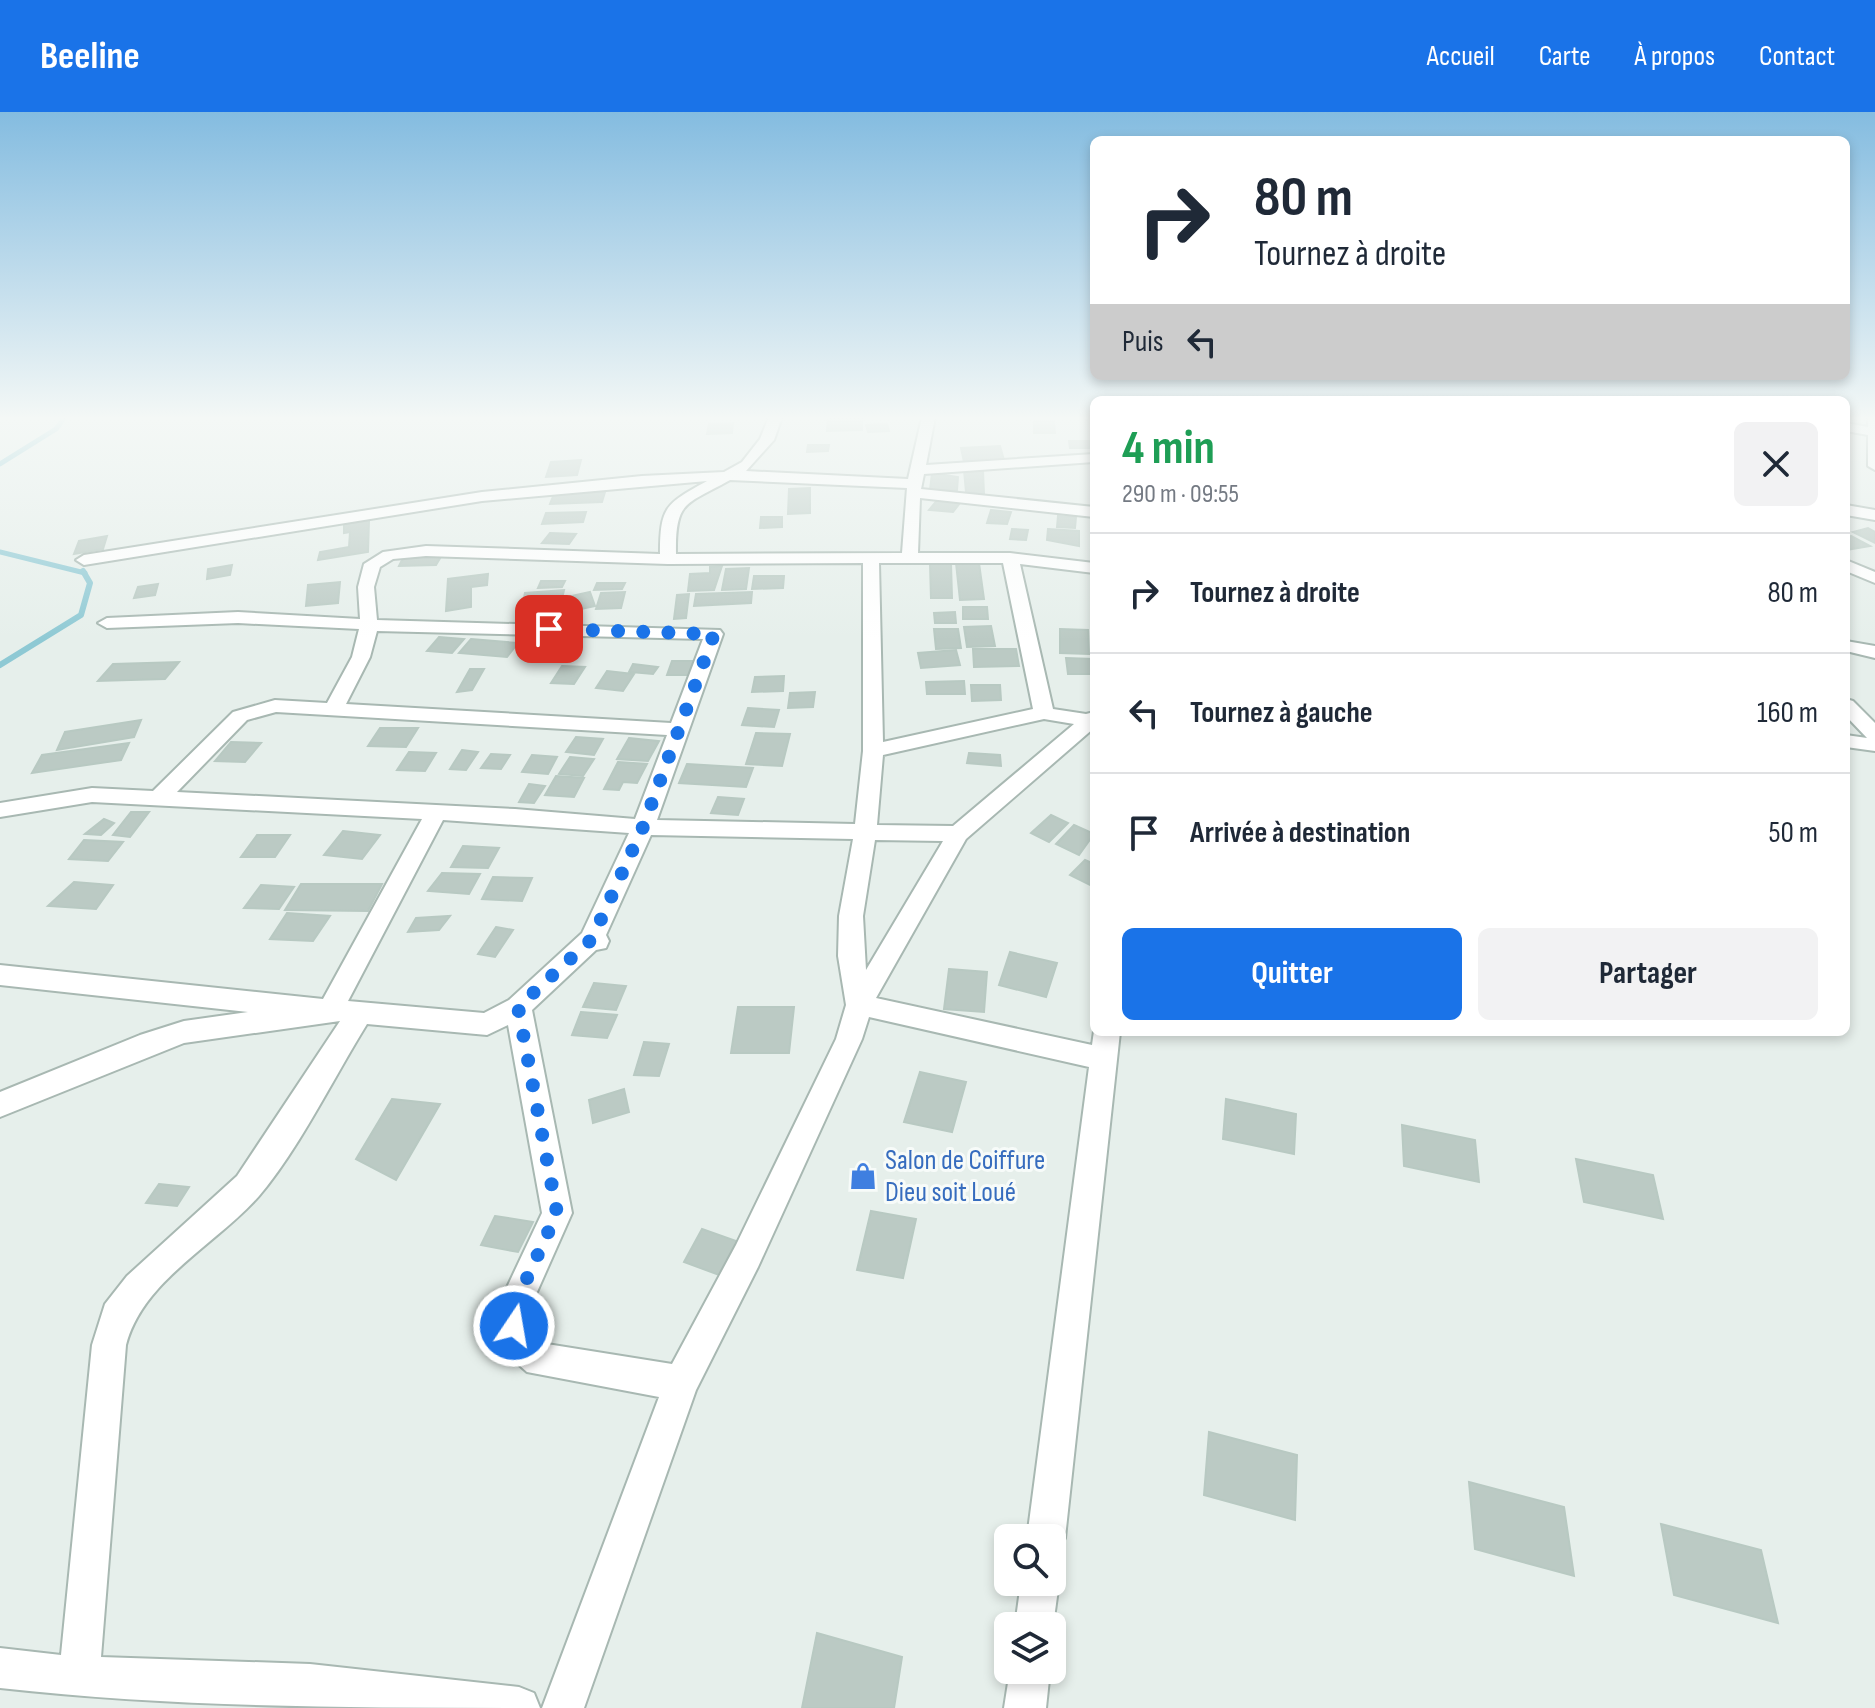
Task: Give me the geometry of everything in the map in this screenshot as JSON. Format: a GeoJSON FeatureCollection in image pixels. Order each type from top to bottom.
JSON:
{"type":"FeatureCollection","features":[{"type":"Feature","properties":{"kind":"street"},"geometry":{"type":"LineString","coordinates":[[84,560],[546,491]]}},
{"type":"Feature","properties":{"kind":"street"},"geometry":{"type":"LineString","coordinates":[[668,559],[668,519],[682,501],[697,491]]}},
{"type":"Feature","properties":{"kind":"street"},"geometry":{"type":"LineString","coordinates":[[910,558],[914,491]]}},
{"type":"Feature","properties":{"kind":"street"},"geometry":{"type":"LineString","coordinates":[[972,491],[1090,511]]}},
{"type":"Feature","properties":{"kind":"street"},"geometry":{"type":"LineString","coordinates":[[1850,511],[1875,515]]}},
{"type":"Feature","properties":{"kind":"street"},"geometry":{"type":"LineString","coordinates":[[334,708],[361,657],[369,625],[366,587],[372,564],[389,555],[426,551],[668,559],[1010,558],[1090,568]]}},
{"type":"Feature","properties":{"kind":"street"},"geometry":{"type":"LineString","coordinates":[[1010,558],[1044,713]]}},
{"type":"Feature","properties":{"kind":"street"},"geometry":{"type":"LineString","coordinates":[[859,1005],[851,956],[851,916],[865,834],[873,751],[871,559]]}},
{"type":"Feature","properties":{"kind":"street"},"geometry":{"type":"LineString","coordinates":[[1850,569],[1875,578]]}},
{"type":"Feature","properties":{"kind":"street"},"geometry":{"type":"LineString","coordinates":[[0,975],[487,1024],[518,1007],[594,940],[643,827],[714,634],[369,625],[318,618],[242,615],[107,623]]}},
{"type":"Feature","properties":{"kind":"street"},"geometry":{"type":"LineString","coordinates":[[1850,647],[1875,652]]}},
{"type":"Feature","properties":{"kind":"street"},"geometry":{"type":"LineString","coordinates":[[158,799],[246,712],[275,706],[678,730]]}},
{"type":"Feature","properties":{"kind":"street"},"geometry":{"type":"LineString","coordinates":[[1850,709],[1875,734]]}},
{"type":"Feature","properties":{"kind":"street"},"geometry":{"type":"LineString","coordinates":[[873,751],[1044,713],[1090,719]]}},
{"type":"Feature","properties":{"kind":"street"},"geometry":{"type":"LineString","coordinates":[[563,1708],[681,1383],[747,1256],[849,1039],[859,1005],[958,834],[1090,721]]}},
{"type":"Feature","properties":{"kind":"street"},"geometry":{"type":"LineString","coordinates":[[1850,742],[1875,745]]}},
{"type":"Feature","properties":{"kind":"street"},"geometry":{"type":"LineString","coordinates":[[0,810],[92,795],[643,827],[958,834]]}},
{"type":"Feature","properties":{"kind":"street"},"geometry":{"type":"LineString","coordinates":[[79,1677],[109,1345],[117,1316],[138,1287],[248,1186],[345,1011],[436,813]]}},
{"type":"Feature","properties":{"kind":"street"},"geometry":{"type":"LineString","coordinates":[[859,1005],[1105,1046],[1048,1524]]}},
{"type":"Feature","properties":{"kind":"street"},"geometry":{"type":"LineString","coordinates":[[518,1007],[557,1213],[517,1300],[514,1326],[522,1345],[539,1360],[681,1383]]}},
{"type":"Feature","properties":{"kind":"street"},"geometry":{"type":"LineString","coordinates":[[0,1105],[140,1046],[184,1032],[345,1011]]}},
{"type":"Feature","properties":{"kind":"street"},"geometry":{"type":"LineString","coordinates":[[0,1668],[79,1677],[310,1685],[519,1708]]}},
{"type":"Feature","properties":{"kind":"street"},"geometry":{"type":"LineString","coordinates":[[1025,1708],[1028,1684]]}},
{"type":"Feature","properties":{"kind":"building"},"geometry":{"type":"Polygon","coordinates":[[[789,491],[810,491],[810,513],[788,514],[789,491]]]}},
{"type":"Feature","properties":{"kind":"building"},"geometry":{"type":"Polygon","coordinates":[[[605,492],[602,502],[550,504],[554,494],[605,492]]]}},
{"type":"Feature","properties":{"kind":"building"},"geometry":{"type":"Polygon","coordinates":[[[938,499],[960,503],[953,512],[929,510],[938,499]]]}},
{"type":"Feature","properties":{"kind":"building"},"geometry":{"type":"Polygon","coordinates":[[[991,510],[1011,512],[1007,524],[987,523],[991,510]]]}},
{"type":"Feature","properties":{"kind":"building"},"geometry":{"type":"Polygon","coordinates":[[[586,512],[583,522],[542,524],[546,513],[586,512]]]}},
{"type":"Feature","properties":{"kind":"building"},"geometry":{"type":"Polygon","coordinates":[[[1058,516],[1076,517],[1075,528],[1057,527],[1058,516]]]}},
{"type":"Feature","properties":{"kind":"building"},"geometry":{"type":"Polygon","coordinates":[[[761,517],[782,517],[782,527],[760,528],[761,517]]]}},
{"type":"Feature","properties":{"kind":"building"},"geometry":{"type":"Polygon","coordinates":[[[369,521],[368,552],[318,560],[320,552],[349,547],[350,532],[344,533],[344,524],[369,521]]]}},
{"type":"Feature","properties":{"kind":"building"},"geometry":{"type":"Polygon","coordinates":[[[1868,528],[1875,532],[1875,543],[1853,532],[1868,528]]]}},
{"type":"Feature","properties":{"kind":"building"},"geometry":{"type":"Polygon","coordinates":[[[1012,529],[1028,530],[1026,540],[1010,539],[1012,529]]]}},
{"type":"Feature","properties":{"kind":"building"},"geometry":{"type":"Polygon","coordinates":[[[1048,529],[1079,531],[1079,546],[1047,540],[1048,529]]]}},
{"type":"Feature","properties":{"kind":"building"},"geometry":{"type":"Polygon","coordinates":[[[550,533],[576,534],[569,544],[542,543],[550,533]]]}},
{"type":"Feature","properties":{"kind":"building"},"geometry":{"type":"Polygon","coordinates":[[[107,536],[103,549],[74,554],[79,541],[107,536]]]}},
{"type":"Feature","properties":{"kind":"building"},"geometry":{"type":"Polygon","coordinates":[[[1851,536],[1870,546],[1850,549],[1851,536]]]}},
{"type":"Feature","properties":{"kind":"building"},"geometry":{"type":"Polygon","coordinates":[[[442,555],[436,565],[399,566],[404,556],[442,555]]]}},
{"type":"Feature","properties":{"kind":"building"},"geometry":{"type":"Polygon","coordinates":[[[951,563],[952,598],[931,598],[930,564],[951,563]]]}},
{"type":"Feature","properties":{"kind":"building"},"geometry":{"type":"Polygon","coordinates":[[[956,563],[979,563],[984,599],[960,600],[956,563]]]}},
{"type":"Feature","properties":{"kind":"building"},"geometry":{"type":"Polygon","coordinates":[[[232,565],[230,575],[207,579],[208,569],[232,565]]]}},
{"type":"Feature","properties":{"kind":"building"},"geometry":{"type":"Polygon","coordinates":[[[722,566],[714,590],[688,591],[690,574],[710,573],[710,567],[722,566]]]}},
{"type":"Feature","properties":{"kind":"building"},"geometry":{"type":"Polygon","coordinates":[[[749,568],[746,589],[722,590],[726,569],[749,568]]]}},
{"type":"Feature","properties":{"kind":"building"},"geometry":{"type":"Polygon","coordinates":[[[488,574],[487,585],[471,587],[471,607],[446,611],[448,579],[488,574]]]}},
{"type":"Feature","properties":{"kind":"building"},"geometry":{"type":"Polygon","coordinates":[[[754,576],[784,576],[783,588],[752,589],[754,576]]]}},
{"type":"Feature","properties":{"kind":"building"},"geometry":{"type":"Polygon","coordinates":[[[541,581],[565,581],[562,587],[538,588],[541,581]]]}},
{"type":"Feature","properties":{"kind":"building"},"geometry":{"type":"Polygon","coordinates":[[[340,582],[338,603],[306,606],[308,585],[340,582]]]}},
{"type":"Feature","properties":{"kind":"building"},"geometry":{"type":"Polygon","coordinates":[[[597,583],[625,583],[622,589],[594,590],[597,583]]]}},
{"type":"Feature","properties":{"kind":"building"},"geometry":{"type":"Polygon","coordinates":[[[158,584],[155,595],[134,598],[138,587],[158,584]]]}},
{"type":"Feature","properties":{"kind":"building"},"geometry":{"type":"Polygon","coordinates":[[[564,590],[560,607],[521,610],[525,593],[564,590]]]}},
{"type":"Feature","properties":{"kind":"building"},"geometry":{"type":"Polygon","coordinates":[[[590,592],[595,606],[571,611],[567,597],[590,592]]]}},
{"type":"Feature","properties":{"kind":"building"},"geometry":{"type":"Polygon","coordinates":[[[625,592],[621,608],[596,609],[601,593],[625,592]]]}},
{"type":"Feature","properties":{"kind":"building"},"geometry":{"type":"Polygon","coordinates":[[[752,592],[751,603],[694,606],[696,594],[752,592]]]}},
{"type":"Feature","properties":{"kind":"building"},"geometry":{"type":"Polygon","coordinates":[[[689,594],[686,618],[674,619],[677,595],[689,594]]]}},
{"type":"Feature","properties":{"kind":"building"},"geometry":{"type":"Polygon","coordinates":[[[963,607],[987,607],[988,619],[963,619],[963,607]]]}},
{"type":"Feature","properties":{"kind":"building"},"geometry":{"type":"Polygon","coordinates":[[[955,612],[956,623],[935,623],[934,613],[955,612]]]}},
{"type":"Feature","properties":{"kind":"building"},"geometry":{"type":"Polygon","coordinates":[[[991,626],[995,646],[967,647],[964,627],[991,626]]]}},
{"type":"Feature","properties":{"kind":"building"},"geometry":{"type":"Polygon","coordinates":[[[934,629],[958,629],[961,648],[936,649],[934,629]]]}},
{"type":"Feature","properties":{"kind":"building"},"geometry":{"type":"Polygon","coordinates":[[[1060,629],[1088,630],[1089,654],[1060,653],[1060,629]]]}},
{"type":"Feature","properties":{"kind":"building"},"geometry":{"type":"Polygon","coordinates":[[[439,637],[464,639],[452,653],[427,651],[439,637]]]}},
{"type":"Feature","properties":{"kind":"building"},"geometry":{"type":"Polygon","coordinates":[[[471,639],[518,643],[507,657],[459,653],[471,639]]]}},
{"type":"Feature","properties":{"kind":"building"},"geometry":{"type":"Polygon","coordinates":[[[973,649],[1016,649],[1019,666],[974,667],[973,649]]]}},
{"type":"Feature","properties":{"kind":"building"},"geometry":{"type":"Polygon","coordinates":[[[956,650],[960,665],[921,668],[918,653],[956,650]]]}},
{"type":"Feature","properties":{"kind":"building"},"geometry":{"type":"Polygon","coordinates":[[[1066,658],[1090,659],[1090,674],[1068,674],[1066,658]]]}},
{"type":"Feature","properties":{"kind":"building"},"geometry":{"type":"Polygon","coordinates":[[[672,661],[697,661],[692,675],[667,675],[672,661]]]}},
{"type":"Feature","properties":{"kind":"building"},"geometry":{"type":"Polygon","coordinates":[[[179,662],[165,679],[98,681],[113,664],[179,662]]]}},
{"type":"Feature","properties":{"kind":"building"},"geometry":{"type":"Polygon","coordinates":[[[633,664],[658,667],[653,674],[629,672],[633,664]]]}},
{"type":"Feature","properties":{"kind":"building"},"geometry":{"type":"Polygon","coordinates":[[[562,666],[585,667],[574,684],[551,683],[562,666]]]}},
{"type":"Feature","properties":{"kind":"building"},"geometry":{"type":"Polygon","coordinates":[[[470,669],[484,669],[472,690],[457,692],[470,669]]]}},
{"type":"Feature","properties":{"kind":"building"},"geometry":{"type":"Polygon","coordinates":[[[607,671],[634,674],[623,691],[596,688],[607,671]]]}},
{"type":"Feature","properties":{"kind":"building"},"geometry":{"type":"Polygon","coordinates":[[[784,676],[783,691],[752,692],[755,677],[784,676]]]}},
{"type":"Feature","properties":{"kind":"building"},"geometry":{"type":"Polygon","coordinates":[[[964,681],[965,694],[927,694],[926,682],[964,681]]]}},
{"type":"Feature","properties":{"kind":"building"},"geometry":{"type":"Polygon","coordinates":[[[971,685],[1000,685],[1001,700],[972,701],[971,685]]]}},
{"type":"Feature","properties":{"kind":"building"},"geometry":{"type":"Polygon","coordinates":[[[815,692],[813,707],[788,708],[790,693],[815,692]]]}},
{"type":"Feature","properties":{"kind":"building"},"geometry":{"type":"Polygon","coordinates":[[[748,708],[779,710],[774,727],[742,725],[748,708]]]}},
{"type":"Feature","properties":{"kind":"building"},"geometry":{"type":"Polygon","coordinates":[[[141,720],[134,737],[57,750],[65,732],[141,720]]]}},
{"type":"Feature","properties":{"kind":"building"},"geometry":{"type":"Polygon","coordinates":[[[380,728],[418,728],[406,747],[368,746],[380,728]]]}},
{"type":"Feature","properties":{"kind":"building"},"geometry":{"type":"Polygon","coordinates":[[[756,733],[790,734],[782,766],[746,764],[756,733]]]}},
{"type":"Feature","properties":{"kind":"building"},"geometry":{"type":"Polygon","coordinates":[[[576,737],[603,739],[594,755],[566,752],[576,737]]]}},
{"type":"Feature","properties":{"kind":"building"},"geometry":{"type":"Polygon","coordinates":[[[629,738],[659,741],[648,761],[617,759],[629,738]]]}},
{"type":"Feature","properties":{"kind":"building"},"geometry":{"type":"Polygon","coordinates":[[[231,742],[261,743],[245,762],[215,761],[231,742]]]}},
{"type":"Feature","properties":{"kind":"building"},"geometry":{"type":"Polygon","coordinates":[[[129,743],[121,760],[32,773],[42,755],[129,743]]]}},
{"type":"Feature","properties":{"kind":"building"},"geometry":{"type":"Polygon","coordinates":[[[462,750],[478,752],[466,770],[450,769],[462,750]]]}},
{"type":"Feature","properties":{"kind":"building"},"geometry":{"type":"Polygon","coordinates":[[[409,752],[436,753],[425,771],[397,770],[409,752]]]}},
{"type":"Feature","properties":{"kind":"building"},"geometry":{"type":"Polygon","coordinates":[[[969,753],[1000,755],[1001,766],[967,763],[969,753]]]}},
{"type":"Feature","properties":{"kind":"building"},"geometry":{"type":"Polygon","coordinates":[[[491,754],[510,755],[501,769],[481,768],[491,754]]]}},
{"type":"Feature","properties":{"kind":"building"},"geometry":{"type":"Polygon","coordinates":[[[532,755],[557,757],[548,774],[522,772],[532,755]]]}},
{"type":"Feature","properties":{"kind":"building"},"geometry":{"type":"Polygon","coordinates":[[[570,757],[594,759],[583,776],[559,774],[570,757]]]}},
{"type":"Feature","properties":{"kind":"building"},"geometry":{"type":"Polygon","coordinates":[[[618,762],[647,764],[637,783],[623,782],[619,790],[604,789],[618,762]]]}},
{"type":"Feature","properties":{"kind":"building"},"geometry":{"type":"Polygon","coordinates":[[[687,764],[753,768],[746,787],[679,783],[687,764]]]}},
{"type":"Feature","properties":{"kind":"building"},"geometry":{"type":"Polygon","coordinates":[[[556,776],[584,778],[574,797],[545,795],[556,776]]]}},
{"type":"Feature","properties":{"kind":"building"},"geometry":{"type":"Polygon","coordinates":[[[529,784],[545,786],[534,803],[519,802],[529,784]]]}},
{"type":"Feature","properties":{"kind":"building"},"geometry":{"type":"Polygon","coordinates":[[[718,797],[744,799],[738,815],[711,813],[718,797]]]}},
{"type":"Feature","properties":{"kind":"building"},"geometry":{"type":"Polygon","coordinates":[[[131,812],[149,812],[130,837],[113,835],[131,812]]]}},
{"type":"Feature","properties":{"kind":"building"},"geometry":{"type":"Polygon","coordinates":[[[1051,815],[1068,823],[1049,842],[1031,833],[1051,815]]]}},
{"type":"Feature","properties":{"kind":"building"},"geometry":{"type":"Polygon","coordinates":[[[104,819],[114,823],[101,835],[85,834],[104,819]]]}},
{"type":"Feature","properties":{"kind":"building"},"geometry":{"type":"Polygon","coordinates":[[[1074,825],[1090,832],[1090,840],[1079,855],[1056,844],[1074,825]]]}},
{"type":"Feature","properties":{"kind":"building"},"geometry":{"type":"Polygon","coordinates":[[[343,831],[380,835],[362,859],[324,855],[343,831]]]}},
{"type":"Feature","properties":{"kind":"building"},"geometry":{"type":"Polygon","coordinates":[[[257,835],[290,835],[275,857],[241,857],[257,835]]]}},
{"type":"Feature","properties":{"kind":"building"},"geometry":{"type":"Polygon","coordinates":[[[84,840],[123,842],[108,861],[69,859],[84,840]]]}},
{"type":"Feature","properties":{"kind":"building"},"geometry":{"type":"Polygon","coordinates":[[[463,846],[499,848],[488,868],[451,867],[463,846]]]}},
{"type":"Feature","properties":{"kind":"building"},"geometry":{"type":"Polygon","coordinates":[[[1085,860],[1090,862],[1090,885],[1070,875],[1085,860]]]}},
{"type":"Feature","properties":{"kind":"building"},"geometry":{"type":"Polygon","coordinates":[[[442,873],[480,874],[469,894],[428,891],[442,873]]]}},
{"type":"Feature","properties":{"kind":"building"},"geometry":{"type":"Polygon","coordinates":[[[493,877],[532,878],[522,901],[482,899],[493,877]]]}},
{"type":"Feature","properties":{"kind":"building"},"geometry":{"type":"Polygon","coordinates":[[[74,882],[113,885],[96,909],[48,906],[74,882]]]}},
{"type":"Feature","properties":{"kind":"building"},"geometry":{"type":"Polygon","coordinates":[[[301,884],[382,884],[368,911],[285,910],[301,884]]]}},
{"type":"Feature","properties":{"kind":"building"},"geometry":{"type":"Polygon","coordinates":[[[261,885],[294,887],[279,909],[244,908],[261,885]]]}},
{"type":"Feature","properties":{"kind":"building"},"geometry":{"type":"Polygon","coordinates":[[[287,913],[330,916],[313,941],[270,939],[287,913]]]}},
{"type":"Feature","properties":{"kind":"building"},"geometry":{"type":"Polygon","coordinates":[[[450,916],[439,930],[408,932],[416,918],[450,916]]]}},
{"type":"Feature","properties":{"kind":"building"},"geometry":{"type":"Polygon","coordinates":[[[496,927],[513,930],[495,957],[478,954],[496,927]]]}},
{"type":"Feature","properties":{"kind":"building"},"geometry":{"type":"Polygon","coordinates":[[[1010,952],[1057,963],[1046,997],[999,985],[1010,952]]]}},
{"type":"Feature","properties":{"kind":"building"},"geometry":{"type":"Polygon","coordinates":[[[949,969],[987,972],[984,1012],[944,1009],[949,969]]]}},
{"type":"Feature","properties":{"kind":"building"},"geometry":{"type":"Polygon","coordinates":[[[594,983],[626,986],[616,1010],[583,1007],[594,983]]]}},
{"type":"Feature","properties":{"kind":"building"},"geometry":{"type":"Polygon","coordinates":[[[738,1007],[794,1007],[789,1053],[731,1053],[738,1007]]]}},
{"type":"Feature","properties":{"kind":"building"},"geometry":{"type":"Polygon","coordinates":[[[581,1012],[617,1015],[607,1038],[572,1035],[581,1012]]]}},
{"type":"Feature","properties":{"kind":"building"},"geometry":{"type":"Polygon","coordinates":[[[644,1042],[669,1044],[659,1076],[634,1075],[644,1042]]]}},
{"type":"Feature","properties":{"kind":"building"},"geometry":{"type":"Polygon","coordinates":[[[920,1072],[966,1082],[952,1132],[904,1122],[920,1072]]]}},
{"type":"Feature","properties":{"kind":"building"},"geometry":{"type":"Polygon","coordinates":[[[624,1089],[629,1112],[593,1123],[589,1100],[624,1089]]]}},
{"type":"Feature","properties":{"kind":"building"},"geometry":{"type":"Polygon","coordinates":[[[392,1099],[440,1104],[396,1180],[356,1159],[392,1099]]]}},
{"type":"Feature","properties":{"kind":"building"},"geometry":{"type":"Polygon","coordinates":[[[1226,1099],[1296,1114],[1294,1154],[1223,1139],[1226,1099]]]}},
{"type":"Feature","properties":{"kind":"building"},"geometry":{"type":"Polygon","coordinates":[[[1402,1125],[1475,1140],[1479,1182],[1404,1166],[1402,1125]]]}},
{"type":"Feature","properties":{"kind":"building"},"geometry":{"type":"Polygon","coordinates":[[[1576,1159],[1653,1175],[1663,1219],[1584,1202],[1576,1159]]]}},
{"type":"Feature","properties":{"kind":"building"},"geometry":{"type":"Polygon","coordinates":[[[159,1184],[189,1187],[177,1206],[146,1203],[159,1184]]]}},
{"type":"Feature","properties":{"kind":"building"},"geometry":{"type":"Polygon","coordinates":[[[871,1211],[916,1219],[903,1278],[857,1270],[871,1211]]]}},
{"type":"Feature","properties":{"kind":"building"},"geometry":{"type":"Polygon","coordinates":[[[495,1216],[533,1222],[518,1252],[481,1245],[495,1216]]]}},
{"type":"Feature","properties":{"kind":"building"},"geometry":{"type":"Polygon","coordinates":[[[702,1229],[739,1242],[722,1276],[684,1262],[702,1229]]]}},
{"type":"Feature","properties":{"kind":"building"},"geometry":{"type":"Polygon","coordinates":[[[1209,1432],[1297,1455],[1295,1520],[1204,1495],[1209,1432]]]}},
{"type":"Feature","properties":{"kind":"building"},"geometry":{"type":"Polygon","coordinates":[[[1469,1482],[1564,1507],[1574,1576],[1475,1549],[1469,1482]]]}},
{"type":"Feature","properties":{"kind":"building"},"geometry":{"type":"Polygon","coordinates":[[[1661,1524],[1761,1550],[1778,1623],[1674,1595],[1661,1524]]]}},
{"type":"Feature","properties":{"kind":"building"},"geometry":{"type":"Polygon","coordinates":[[[817,1633],[902,1657],[894,1708],[802,1708],[817,1633]]]}},
{"type":"Feature","properties":{"kind":"waterway"},"geometry":{"type":"LineString","coordinates":[[0,552],[84,573]]}},
{"type":"Feature","properties":{"kind":"waterway"},"geometry":{"type":"LineString","coordinates":[[0,665],[81,615],[90,583],[84,573]]}},
{"type":"Feature","properties":{"kind":"place","name":"Salon de Coiffure Dieu soit Loué"},"geometry":{"type":"Point","coordinates":[863,1176]}},
{"type":"Feature","properties":{"kind":"route"},"geometry":{"type":"LineString","coordinates":[[514,1326],[517,1300],[557,1213],[554,1184],[518,1007],[592,939],[643,827],[714,634],[549,629]]}}]}
